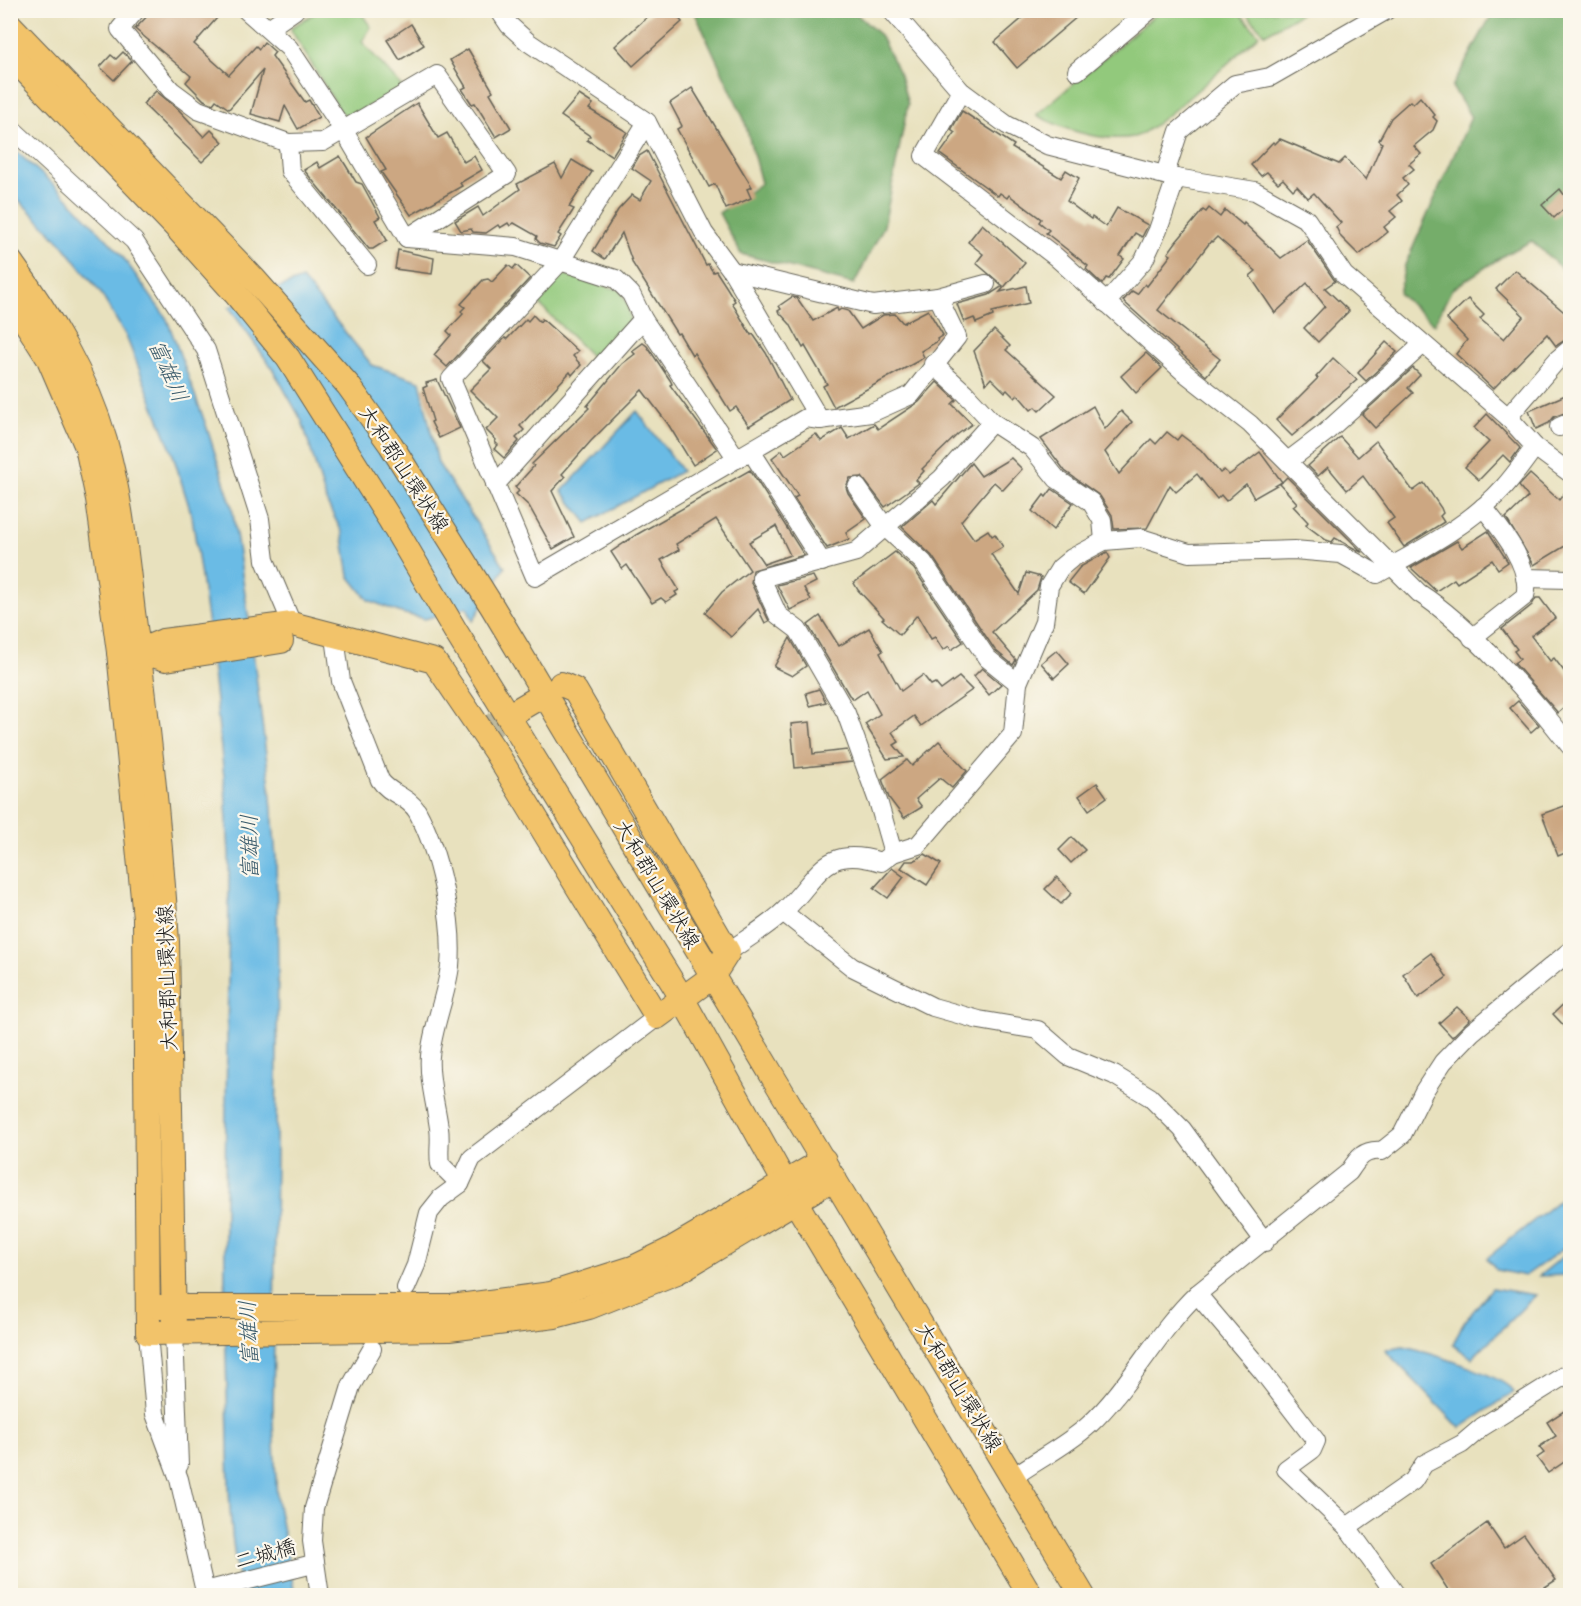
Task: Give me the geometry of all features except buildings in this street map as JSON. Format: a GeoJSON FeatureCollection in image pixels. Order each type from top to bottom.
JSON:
{"type":"FeatureCollection","features":[{"type":"Feature","properties":{"kind":"main road","name":"大和郡山環状線"},"geometry":{"type":"LineString","coordinates":[[10,25],[244,286],[389,518],[456,632],[682,998],[772,1154],[790,1192],[1031,1596]]}},
{"type":"Feature","properties":{"kind":"main road","name":"大和郡山環状線"},"geometry":{"type":"LineString","coordinates":[[10,55],[176,227],[244,286],[348,385],[391,445],[493,608],[1083,1596]]}},
{"type":"Feature","properties":{"kind":"main road","name":"大和郡山環状線"},"geometry":{"type":"LineString","coordinates":[[10,261],[41,303],[67,349],[105,440],[117,494],[146,918],[148,1333]]}},
{"type":"Feature","properties":{"kind":"main road","name":"大和郡山環状線"},"geometry":{"type":"LineString","coordinates":[[10,298],[49,359],[87,447],[129,652],[166,930],[174,1332]]}},
{"type":"Feature","properties":{"kind":"main road"},"geometry":{"type":"LineString","coordinates":[[129,652],[164,650],[290,632],[330,635],[434,661],[470,718],[485,729],[657,1017]]}},
{"type":"Feature","properties":{"kind":"main road","name":"大和郡山環状線"},"geometry":{"type":"LineString","coordinates":[[561,684],[575,690],[728,952],[712,977],[657,1017]]}},
{"type":"Feature","properties":{"kind":"main road"},"geometry":{"type":"LineString","coordinates":[[516,711],[538,698]]}},
{"type":"Feature","properties":{"kind":"main road"},"geometry":{"type":"LineString","coordinates":[[148,1333],[174,1332],[205,1320],[294,1318],[449,1329],[555,1316],[610,1299],[677,1272],[790,1192],[829,1169]]}},
{"type":"Feature","properties":{"kind":"main road"},"geometry":{"type":"LineString","coordinates":[[148,1306],[175,1307],[205,1320]]}},
{"type":"Feature","properties":{"kind":"street"},"geometry":{"type":"LineString","coordinates":[[136,10],[120,29],[171,90],[198,110],[288,143],[323,142],[437,75],[507,174],[407,238]]}},
{"type":"Feature","properties":{"kind":"street"},"geometry":{"type":"LineString","coordinates":[[246,10],[289,48],[344,131],[407,238]]}},
{"type":"Feature","properties":{"kind":"street"},"geometry":{"type":"LineString","coordinates":[[269,28],[295,10]]}},
{"type":"Feature","properties":{"kind":"street"},"geometry":{"type":"LineString","coordinates":[[499,10],[509,25],[528,42],[647,122],[704,233],[732,271],[820,420]]}},
{"type":"Feature","properties":{"kind":"street"},"geometry":{"type":"LineString","coordinates":[[891,10],[961,91],[1007,125],[1047,145],[1171,176],[1255,191],[1307,220],[1344,275],[1508,417],[1535,447],[1570,473]]}},
{"type":"Feature","properties":{"kind":"street"},"geometry":{"type":"LineString","coordinates":[[1077,71],[1150,10]]}},
{"type":"Feature","properties":{"kind":"street"},"geometry":{"type":"LineString","coordinates":[[1106,303],[1144,260],[1158,230],[1179,131],[1235,84],[1270,77],[1387,10]]}},
{"type":"Feature","properties":{"kind":"street"},"geometry":{"type":"LineString","coordinates":[[961,91],[924,156],[1056,257],[1185,373],[1250,424],[1419,593],[1440,607],[1472,638],[1570,746]]}},
{"type":"Feature","properties":{"kind":"street"},"geometry":{"type":"LineString","coordinates":[[647,122],[560,262],[451,379],[535,577],[806,418],[820,420],[871,413],[910,395],[957,337],[938,297]]}},
{"type":"Feature","properties":{"kind":"street"},"geometry":{"type":"LineString","coordinates":[[10,127],[134,241],[206,350],[260,519],[265,561],[290,632]]}},
{"type":"Feature","properties":{"kind":"street"},"geometry":{"type":"LineString","coordinates":[[288,143],[290,171],[367,265]]}},
{"type":"Feature","properties":{"kind":"street"},"geometry":{"type":"LineString","coordinates":[[407,238],[516,247],[616,279],[631,294],[643,319],[822,562]]}},
{"type":"Feature","properties":{"kind":"street"},"geometry":{"type":"LineString","coordinates":[[732,271],[873,305],[938,297],[986,284]]}},
{"type":"Feature","properties":{"kind":"street"},"geometry":{"type":"LineString","coordinates":[[495,485],[643,319]]}},
{"type":"Feature","properties":{"kind":"street"},"geometry":{"type":"LineString","coordinates":[[1288,461],[1325,433],[1423,344]]}},
{"type":"Feature","properties":{"kind":"street"},"geometry":{"type":"LineString","coordinates":[[1508,417],[1558,359],[1570,349]]}},
{"type":"Feature","properties":{"kind":"street"},"geometry":{"type":"LineString","coordinates":[[933,364],[992,422],[1032,448],[1057,479],[1092,502],[1102,520],[1104,541]]}},
{"type":"Feature","properties":{"kind":"street"},"geometry":{"type":"LineString","coordinates":[[893,853],[879,804],[846,713],[798,630],[778,615],[761,578],[856,552],[942,478],[992,422]]}},
{"type":"Feature","properties":{"kind":"street"},"geometry":{"type":"LineString","coordinates":[[728,952],[783,912],[821,870],[837,859],[859,855],[881,862],[893,853],[918,845],[1013,734],[1018,683],[1044,622],[1049,586],[1060,568],[1072,558],[1104,541],[1141,538],[1189,553],[1294,550],[1341,554],[1377,574],[1409,559],[1483,507],[1503,488],[1535,447]]}},
{"type":"Feature","properties":{"kind":"street"},"geometry":{"type":"LineString","coordinates":[[857,487],[885,527],[923,562],[987,658],[1018,683]]}},
{"type":"Feature","properties":{"kind":"street"},"geometry":{"type":"LineString","coordinates":[[1472,638],[1525,596],[1528,587],[1504,534],[1483,507]]}},
{"type":"Feature","properties":{"kind":"street"},"geometry":{"type":"LineString","coordinates":[[1525,578],[1570,579]]}},
{"type":"Feature","properties":{"kind":"street"},"geometry":{"type":"LineString","coordinates":[[330,635],[341,681],[380,780],[385,788],[408,800],[417,810],[435,859],[445,898],[450,937],[450,967],[433,1036],[430,1068],[440,1132],[441,1169],[460,1184]]}},
{"type":"Feature","properties":{"kind":"street"},"geometry":{"type":"LineString","coordinates":[[783,912],[852,966],[933,1007],[979,1020],[1038,1030],[1068,1056],[1114,1075],[1150,1097],[1182,1128],[1265,1242]]}},
{"type":"Feature","properties":{"kind":"street"},"geometry":{"type":"LineString","coordinates":[[1012,1477],[1088,1426],[1141,1365],[1180,1311],[1197,1294],[1265,1242],[1349,1172],[1358,1157],[1369,1150],[1382,1151],[1402,1135],[1424,1091],[1443,1062],[1472,1032],[1570,951]]}},
{"type":"Feature","properties":{"kind":"street"},"geometry":{"type":"LineString","coordinates":[[406,1288],[416,1265],[429,1213],[441,1198],[460,1184],[472,1158],[657,1017]]}},
{"type":"Feature","properties":{"kind":"street"},"geometry":{"type":"LineString","coordinates":[[1197,1294],[1263,1372],[1316,1441],[1312,1450],[1286,1469],[1347,1527],[1397,1596]]}},
{"type":"Feature","properties":{"kind":"street"},"geometry":{"type":"LineString","coordinates":[[174,1332],[180,1479]]}},
{"type":"Feature","properties":{"kind":"street"},"geometry":{"type":"LineString","coordinates":[[148,1333],[154,1414],[180,1479],[206,1593]]}},
{"type":"Feature","properties":{"kind":"street"},"geometry":{"type":"LineString","coordinates":[[320,1596],[313,1564],[314,1508],[351,1386],[372,1349]]}},
{"type":"Feature","properties":{"kind":"street"},"geometry":{"type":"LineString","coordinates":[[1347,1527],[1413,1481],[1424,1464],[1462,1444],[1482,1427],[1570,1372]]}},
{"type":"Feature","properties":{"kind":"street","name":"二城橋"},"geometry":{"type":"LineString","coordinates":[[206,1593],[313,1564]]}},
{"type":"Feature","properties":{"kind":"green space"},"geometry":{"type":"Polygon","coordinates":[[[318,11],[360,11],[371,27],[362,42],[404,89],[349,116],[342,114],[291,30],[292,27],[318,11]]]}},
{"type":"Feature","properties":{"kind":"green space"},"geometry":{"type":"Polygon","coordinates":[[[694,11],[853,11],[880,35],[900,75],[908,104],[884,226],[854,284],[741,254],[719,213],[761,183],[744,119],[694,11]]]}},
{"type":"Feature","properties":{"kind":"green space"},"geometry":{"type":"Polygon","coordinates":[[[1160,11],[1238,11],[1259,35],[1177,108],[1134,137],[1096,136],[1059,125],[1036,115],[1160,11]]]}},
{"type":"Feature","properties":{"kind":"green space"},"geometry":{"type":"Polygon","coordinates":[[[1244,11],[1305,11],[1265,34],[1244,11]]]}},
{"type":"Feature","properties":{"kind":"green space"},"geometry":{"type":"Polygon","coordinates":[[[1520,11],[1570,11],[1570,266],[1565,272],[1532,241],[1506,254],[1452,289],[1434,324],[1399,294],[1405,265],[1471,117],[1452,87],[1491,16],[1515,17],[1520,11]]]}},
{"type":"Feature","properties":{"kind":"green space"},"geometry":{"type":"Polygon","coordinates":[[[559,273],[620,290],[628,306],[631,326],[597,362],[536,301],[559,273]]]}},
{"type":"Feature","properties":{"kind":"water","name":"富雄川"},"geometry":{"type":"Polygon","coordinates":[[[10,146],[61,191],[120,253],[167,319],[206,425],[232,507],[270,786],[276,857],[278,962],[273,1423],[277,1500],[295,1595],[242,1595],[233,1545],[228,1469],[225,1325],[229,854],[225,787],[208,625],[192,516],[172,452],[126,336],[100,292],[63,245],[11,192],[10,146]]]}},
{"type":"Feature","properties":{"kind":"water"},"geometry":{"type":"Polygon","coordinates":[[[302,279],[372,365],[420,381],[438,463],[505,567],[473,621],[467,607],[425,619],[401,613],[368,600],[349,576],[342,532],[327,503],[302,421],[272,368],[229,307],[302,279]]]}},
{"type":"Feature","properties":{"kind":"water"},"geometry":{"type":"Polygon","coordinates":[[[637,411],[682,471],[587,523],[562,491],[637,411]]]}},
{"type":"Feature","properties":{"kind":"water"},"geometry":{"type":"Polygon","coordinates":[[[1568,1193],[1570,1244],[1525,1276],[1497,1270],[1487,1258],[1568,1193]]]}},
{"type":"Feature","properties":{"kind":"water"},"geometry":{"type":"Polygon","coordinates":[[[1570,1251],[1570,1275],[1539,1276],[1570,1251]]]}},
{"type":"Feature","properties":{"kind":"water"},"geometry":{"type":"Polygon","coordinates":[[[1492,1288],[1536,1295],[1472,1358],[1453,1345],[1462,1325],[1492,1288]]]}},
{"type":"Feature","properties":{"kind":"water"},"geometry":{"type":"Polygon","coordinates":[[[1403,1347],[1480,1371],[1507,1385],[1514,1392],[1460,1428],[1385,1350],[1403,1347]]]}},
{"type":"Feature","properties":{"kind":"tunnel"},"geometry":{"type":"LineString","coordinates":[[490,727],[516,711]]}}]}
